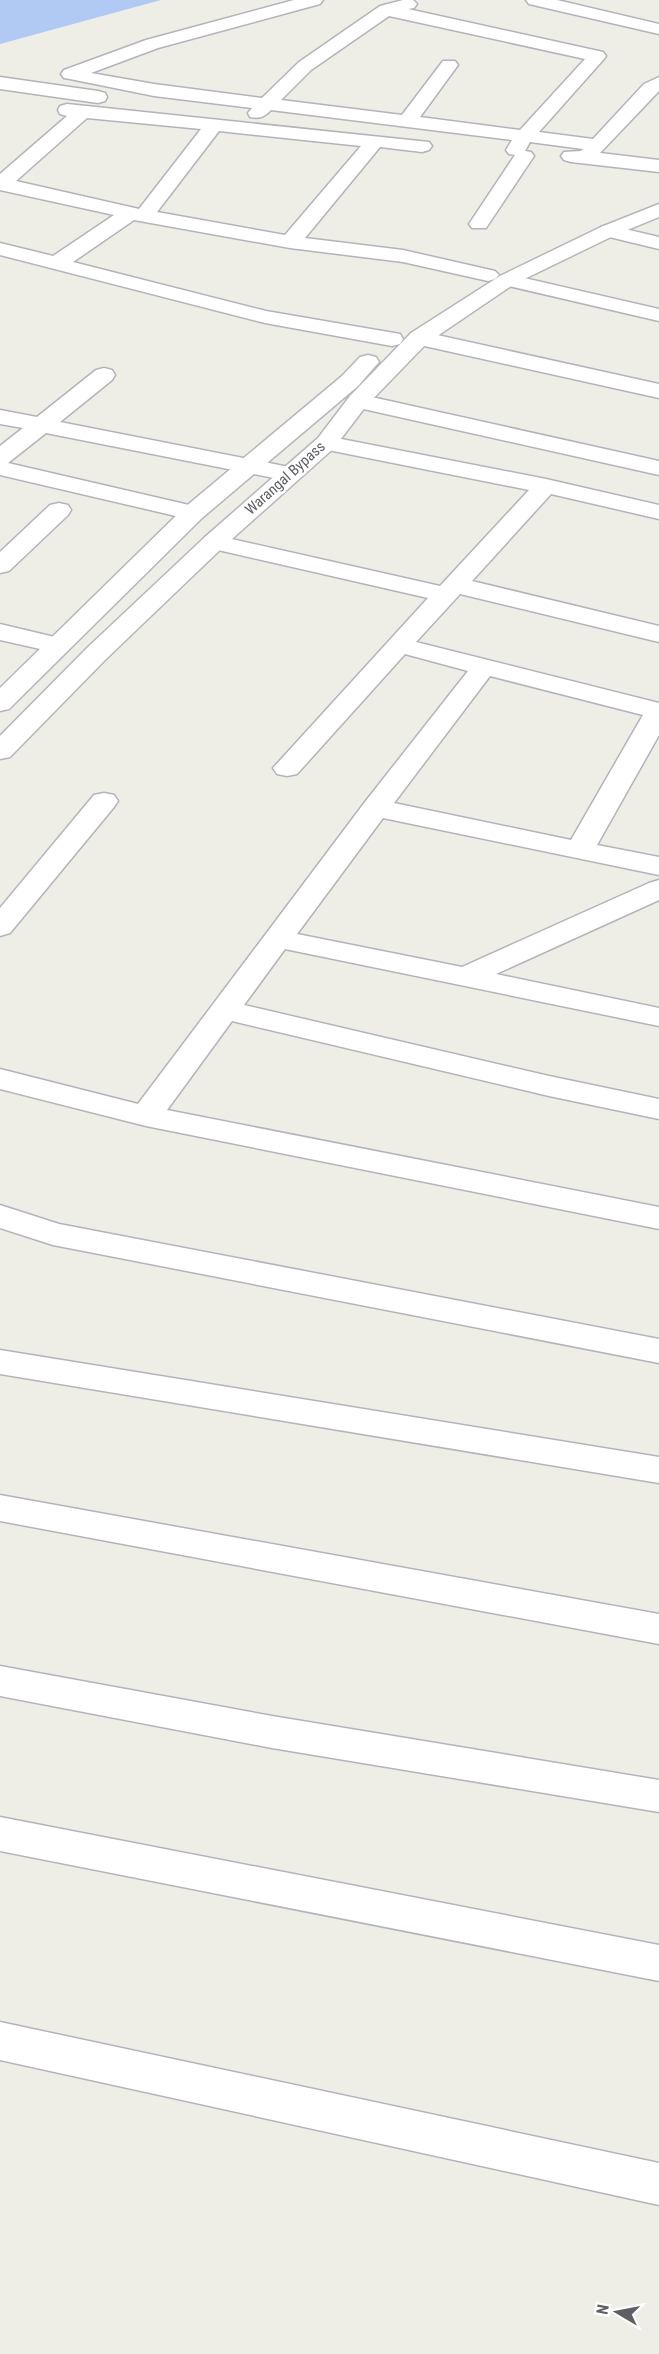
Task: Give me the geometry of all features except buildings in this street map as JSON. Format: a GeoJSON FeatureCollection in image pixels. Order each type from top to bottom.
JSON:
{"type":"FeatureCollection","features":[{"type":"Feature","properties":{"kind":"street"},"geometry":{"type":"LineString","coordinates":[[251,118],[305,66],[362,26],[386,10],[423,0]]}},
{"type":"Feature","properties":{"kind":"street"},"geometry":{"type":"LineString","coordinates":[[535,0],[659,29]]}},
{"type":"Feature","properties":{"kind":"street"},"geometry":{"type":"LineString","coordinates":[[312,5],[152,44],[70,74],[154,90],[407,122],[552,159],[659,171]]}},
{"type":"Feature","properties":{"kind":"street"},"geometry":{"type":"LineString","coordinates":[[386,10],[597,56],[516,149],[479,224]]}},
{"type":"Feature","properties":{"kind":"street"},"geometry":{"type":"LineString","coordinates":[[342,19],[362,26]]}},
{"type":"Feature","properties":{"kind":"street"},"geometry":{"type":"LineString","coordinates":[[407,122],[449,65]]}},
{"type":"Feature","properties":{"kind":"street"},"geometry":{"type":"LineString","coordinates":[[0,83],[251,118],[516,149],[592,151],[659,166]]}},
{"type":"Feature","properties":{"kind":"street"},"geometry":{"type":"LineString","coordinates":[[592,151],[651,88],[659,83]]}},
{"type":"Feature","properties":{"kind":"street"},"geometry":{"type":"LineString","coordinates":[[24,105],[444,148]]}},
{"type":"Feature","properties":{"kind":"street"},"geometry":{"type":"LineString","coordinates":[[0,183],[82,112]]}},
{"type":"Feature","properties":{"kind":"street"},"geometry":{"type":"LineString","coordinates":[[56,264],[137,214],[215,124]]}},
{"type":"Feature","properties":{"kind":"street"},"geometry":{"type":"LineString","coordinates":[[290,242],[375,141]]}},
{"type":"Feature","properties":{"kind":"street"},"geometry":{"type":"LineString","coordinates":[[0,183],[137,214],[290,242],[403,256],[659,315]]}},
{"type":"Feature","properties":{"kind":"street"},"geometry":{"type":"LineString","coordinates":[[0,703],[193,513],[350,381],[392,339],[603,218],[659,197]]}},
{"type":"Feature","properties":{"kind":"street","name":"Warangal Bypass"},"geometry":{"type":"LineString","coordinates":[[0,751],[96,654],[214,542],[326,442],[358,401],[419,338],[498,278],[659,210]]}},
{"type":"Feature","properties":{"kind":"street"},"geometry":{"type":"LineString","coordinates":[[608,231],[659,243]]}},
{"type":"Feature","properties":{"kind":"street"},"geometry":{"type":"LineString","coordinates":[[0,249],[265,317],[392,339]]}},
{"type":"Feature","properties":{"kind":"street"},"geometry":{"type":"LineString","coordinates":[[419,338],[659,391]]}},
{"type":"Feature","properties":{"kind":"street"},"geometry":{"type":"LineString","coordinates":[[0,458],[104,375]]}},
{"type":"Feature","properties":{"kind":"street"},"geometry":{"type":"LineString","coordinates":[[358,401],[659,468]]}},
{"type":"Feature","properties":{"kind":"street"},"geometry":{"type":"LineString","coordinates":[[0,417],[289,474]]}},
{"type":"Feature","properties":{"kind":"street"},"geometry":{"type":"LineString","coordinates":[[326,442],[546,486],[659,512]]}},
{"type":"Feature","properties":{"kind":"street"},"geometry":{"type":"LineString","coordinates":[[0,468],[193,513]]}},
{"type":"Feature","properties":{"kind":"street"},"geometry":{"type":"LineString","coordinates":[[286,768],[546,486]]}},
{"type":"Feature","properties":{"kind":"street"},"geometry":{"type":"LineString","coordinates":[[0,566],[59,510]]}},
{"type":"Feature","properties":{"kind":"street"},"geometry":{"type":"LineString","coordinates":[[214,542],[659,634]]}},
{"type":"Feature","properties":{"kind":"street"},"geometry":{"type":"LineString","coordinates":[[0,632],[58,645]]}},
{"type":"Feature","properties":{"kind":"street"},"geometry":{"type":"LineString","coordinates":[[399,645],[659,711],[579,851]]}},
{"type":"Feature","properties":{"kind":"street"},"geometry":{"type":"LineString","coordinates":[[146,1116],[375,808],[484,667]]}},
{"type":"Feature","properties":{"kind":"street"},"geometry":{"type":"LineString","coordinates":[[0,927],[104,801]]}},
{"type":"Feature","properties":{"kind":"street"},"geometry":{"type":"LineString","coordinates":[[375,808],[659,866]]}},
{"type":"Feature","properties":{"kind":"street"},"geometry":{"type":"LineString","coordinates":[[465,976],[659,889]]}},
{"type":"Feature","properties":{"kind":"street"},"geometry":{"type":"LineString","coordinates":[[278,939],[659,1017]]}},
{"type":"Feature","properties":{"kind":"street"},"geometry":{"type":"LineString","coordinates":[[224,1010],[549,1086],[659,1109]]}},
{"type":"Feature","properties":{"kind":"street"},"geometry":{"type":"LineString","coordinates":[[0,1079],[146,1116],[659,1218]]}},
{"type":"Feature","properties":{"kind":"street"},"geometry":{"type":"LineString","coordinates":[[0,1216],[53,1234],[659,1351]]}},
{"type":"Feature","properties":{"kind":"street"},"geometry":{"type":"LineString","coordinates":[[0,1362],[659,1470]]}},
{"type":"Feature","properties":{"kind":"street"},"geometry":{"type":"LineString","coordinates":[[0,1508],[659,1629]]}},
{"type":"Feature","properties":{"kind":"street"},"geometry":{"type":"LineString","coordinates":[[0,1681],[272,1732],[659,1796]]}},
{"type":"Feature","properties":{"kind":"street"},"geometry":{"type":"LineString","coordinates":[[0,1834],[659,1964]]}},
{"type":"Feature","properties":{"kind":"street"},"geometry":{"type":"LineString","coordinates":[[0,2040],[659,2184]]}},
{"type":"Feature","properties":{"kind":"water"},"geometry":{"type":"Polygon","coordinates":[[[0,0],[161,0],[0,44],[0,0]]]}}]}
